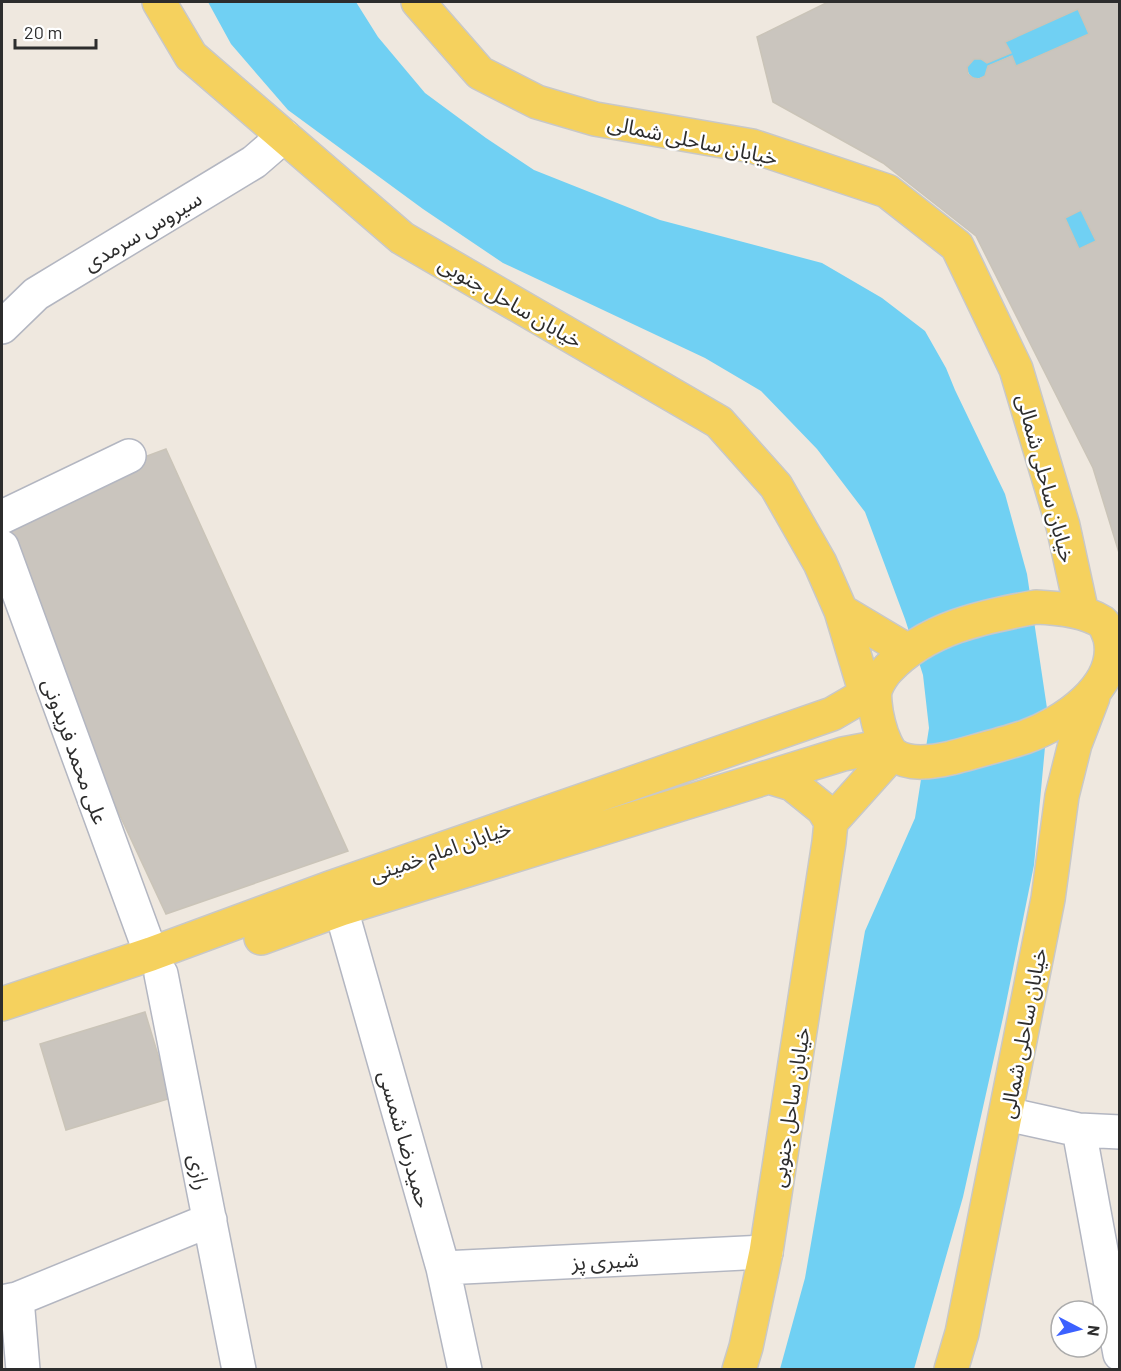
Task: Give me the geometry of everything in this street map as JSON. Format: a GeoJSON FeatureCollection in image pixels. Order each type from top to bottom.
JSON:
{"type":"FeatureCollection","features":[{"type":"Feature","properties":{"kind":"main road","name":"خیابان ساحل جنوبی"},"geometry":{"type":"LineString","coordinates":[[159,2],[191,56],[402,238],[719,422],[776,486],[820,562],[871,692],[878,724],[903,756]]}},
{"type":"Feature","properties":{"kind":"main road","name":"خیابان ساحلی شمالی"},"geometry":{"type":"LineString","coordinates":[[418,2],[480,73],[537,102],[596,119],[752,146],[887,191],[957,246],[1016,369],[1090,616],[1112,641],[1117,660]]}},
{"type":"Feature","properties":{"kind":"main road"},"geometry":{"type":"LineString","coordinates":[[871,692],[887,670],[910,650],[938,632],[984,617],[1036,607],[1090,616]]}},
{"type":"Feature","properties":{"kind":"main road"},"geometry":{"type":"LineString","coordinates":[[841,611],[910,650]]}},
{"type":"Feature","properties":{"kind":"main road"},"geometry":{"type":"LineString","coordinates":[[1084,705],[1109,679],[1117,660]]}},
{"type":"Feature","properties":{"kind":"main road","name":"خیابان امام خمینی"},"geometry":{"type":"LineString","coordinates":[[2,1028],[330,888],[832,714],[871,692]]}},
{"type":"Feature","properties":{"kind":"main road","name":"خیابان ساحلی شمالی"},"geometry":{"type":"LineString","coordinates":[[951,1370],[962,1333],[1048,899],[1062,796],[1084,705]]}},
{"type":"Feature","properties":{"kind":"main road","name":"خیابان امام خمینی"},"geometry":{"type":"LineString","coordinates":[[2,1004],[156,964],[843,754],[903,756],[939,761],[1028,736],[1084,705]]}},
{"type":"Feature","properties":{"kind":"main road"},"geometry":{"type":"LineString","coordinates":[[769,777],[792,784],[823,809],[830,832],[853,830],[903,756]]}},
{"type":"Feature","properties":{"kind":"main road","name":"خیابان ساحل جنوبی"},"geometry":{"type":"LineString","coordinates":[[739,1370],[766,1252],[830,832]]}},
{"type":"Feature","properties":{"kind":"street","name":"سیروس سرمدی"},"geometry":{"type":"LineString","coordinates":[[2,327],[36,294],[254,162],[284,136]]}},
{"type":"Feature","properties":{"kind":"street"},"geometry":{"type":"LineString","coordinates":[[2,517],[129,456]]}},
{"type":"Feature","properties":{"kind":"street","name":"علی محمد فریدونی"},"geometry":{"type":"LineString","coordinates":[[2,548],[156,964]]}},
{"type":"Feature","properties":{"kind":"street","name":"حمیدرضا شمسی"},"geometry":{"type":"LineString","coordinates":[[341,909],[443,1268],[465,1370]]}},
{"type":"Feature","properties":{"kind":"street","name":"رازی"},"geometry":{"type":"LineString","coordinates":[[156,964],[239,1370]]}},
{"type":"Feature","properties":{"kind":"street"},"geometry":{"type":"LineString","coordinates":[[1005,1114],[1079,1130],[1119,1132]]}},
{"type":"Feature","properties":{"kind":"street"},"geometry":{"type":"LineString","coordinates":[[1079,1130],[1119,1354]]}},
{"type":"Feature","properties":{"kind":"street"},"geometry":{"type":"LineString","coordinates":[[23,1370],[9,1300],[210,1220]]}},
{"type":"Feature","properties":{"kind":"street","name":"شیری پز"},"geometry":{"type":"LineString","coordinates":[[443,1268],[766,1252]]}},
{"type":"Feature","properties":{"kind":"water"},"geometry":{"type":"Polygon","coordinates":[[[208,2],[356,2],[378,37],[425,93],[534,170],[660,220],[822,263],[882,298],[925,331],[946,368],[1005,494],[1027,574],[1048,715],[1034,865],[1004,1013],[963,1197],[914,1369],[780,1369],[805,1278],[865,931],[915,818],[929,728],[923,675],[905,619],[865,512],[817,449],[761,391],[705,358],[503,263],[423,209],[288,110],[231,44],[208,2]]]}},
{"type":"Feature","properties":{"kind":"water"},"geometry":{"type":"Polygon","coordinates":[[[1078,9],[1089,34],[1016,66],[1011,56],[988,66],[982,78],[973,78],[969,74],[967,67],[974,59],[981,59],[987,63],[1010,53],[1005,42],[1078,9]]]}},
{"type":"Feature","properties":{"kind":"water"},"geometry":{"type":"Polygon","coordinates":[[[1081,210],[1096,241],[1079,249],[1065,218],[1081,210]]]}},
{"type":"Feature","properties":{"kind":"building"},"geometry":{"type":"Polygon","coordinates":[[[828,2],[1120,2],[1120,556],[1093,468],[976,236],[883,163],[773,102],[757,37],[828,2]],[[1078,9],[1005,42],[1011,53],[987,63],[981,59],[974,59],[967,67],[968,74],[979,79],[985,76],[988,66],[1012,56],[1016,66],[1089,34],[1078,9]],[[1081,210],[1065,218],[1079,249],[1096,241],[1081,210]]]}},
{"type":"Feature","properties":{"kind":"building"},"geometry":{"type":"Polygon","coordinates":[[[166,449],[348,851],[166,914],[2,563],[2,510],[166,449]]]}},
{"type":"Feature","properties":{"kind":"building"},"geometry":{"type":"Polygon","coordinates":[[[145,1012],[171,1098],[66,1130],[40,1044],[145,1012]]]}}]}
